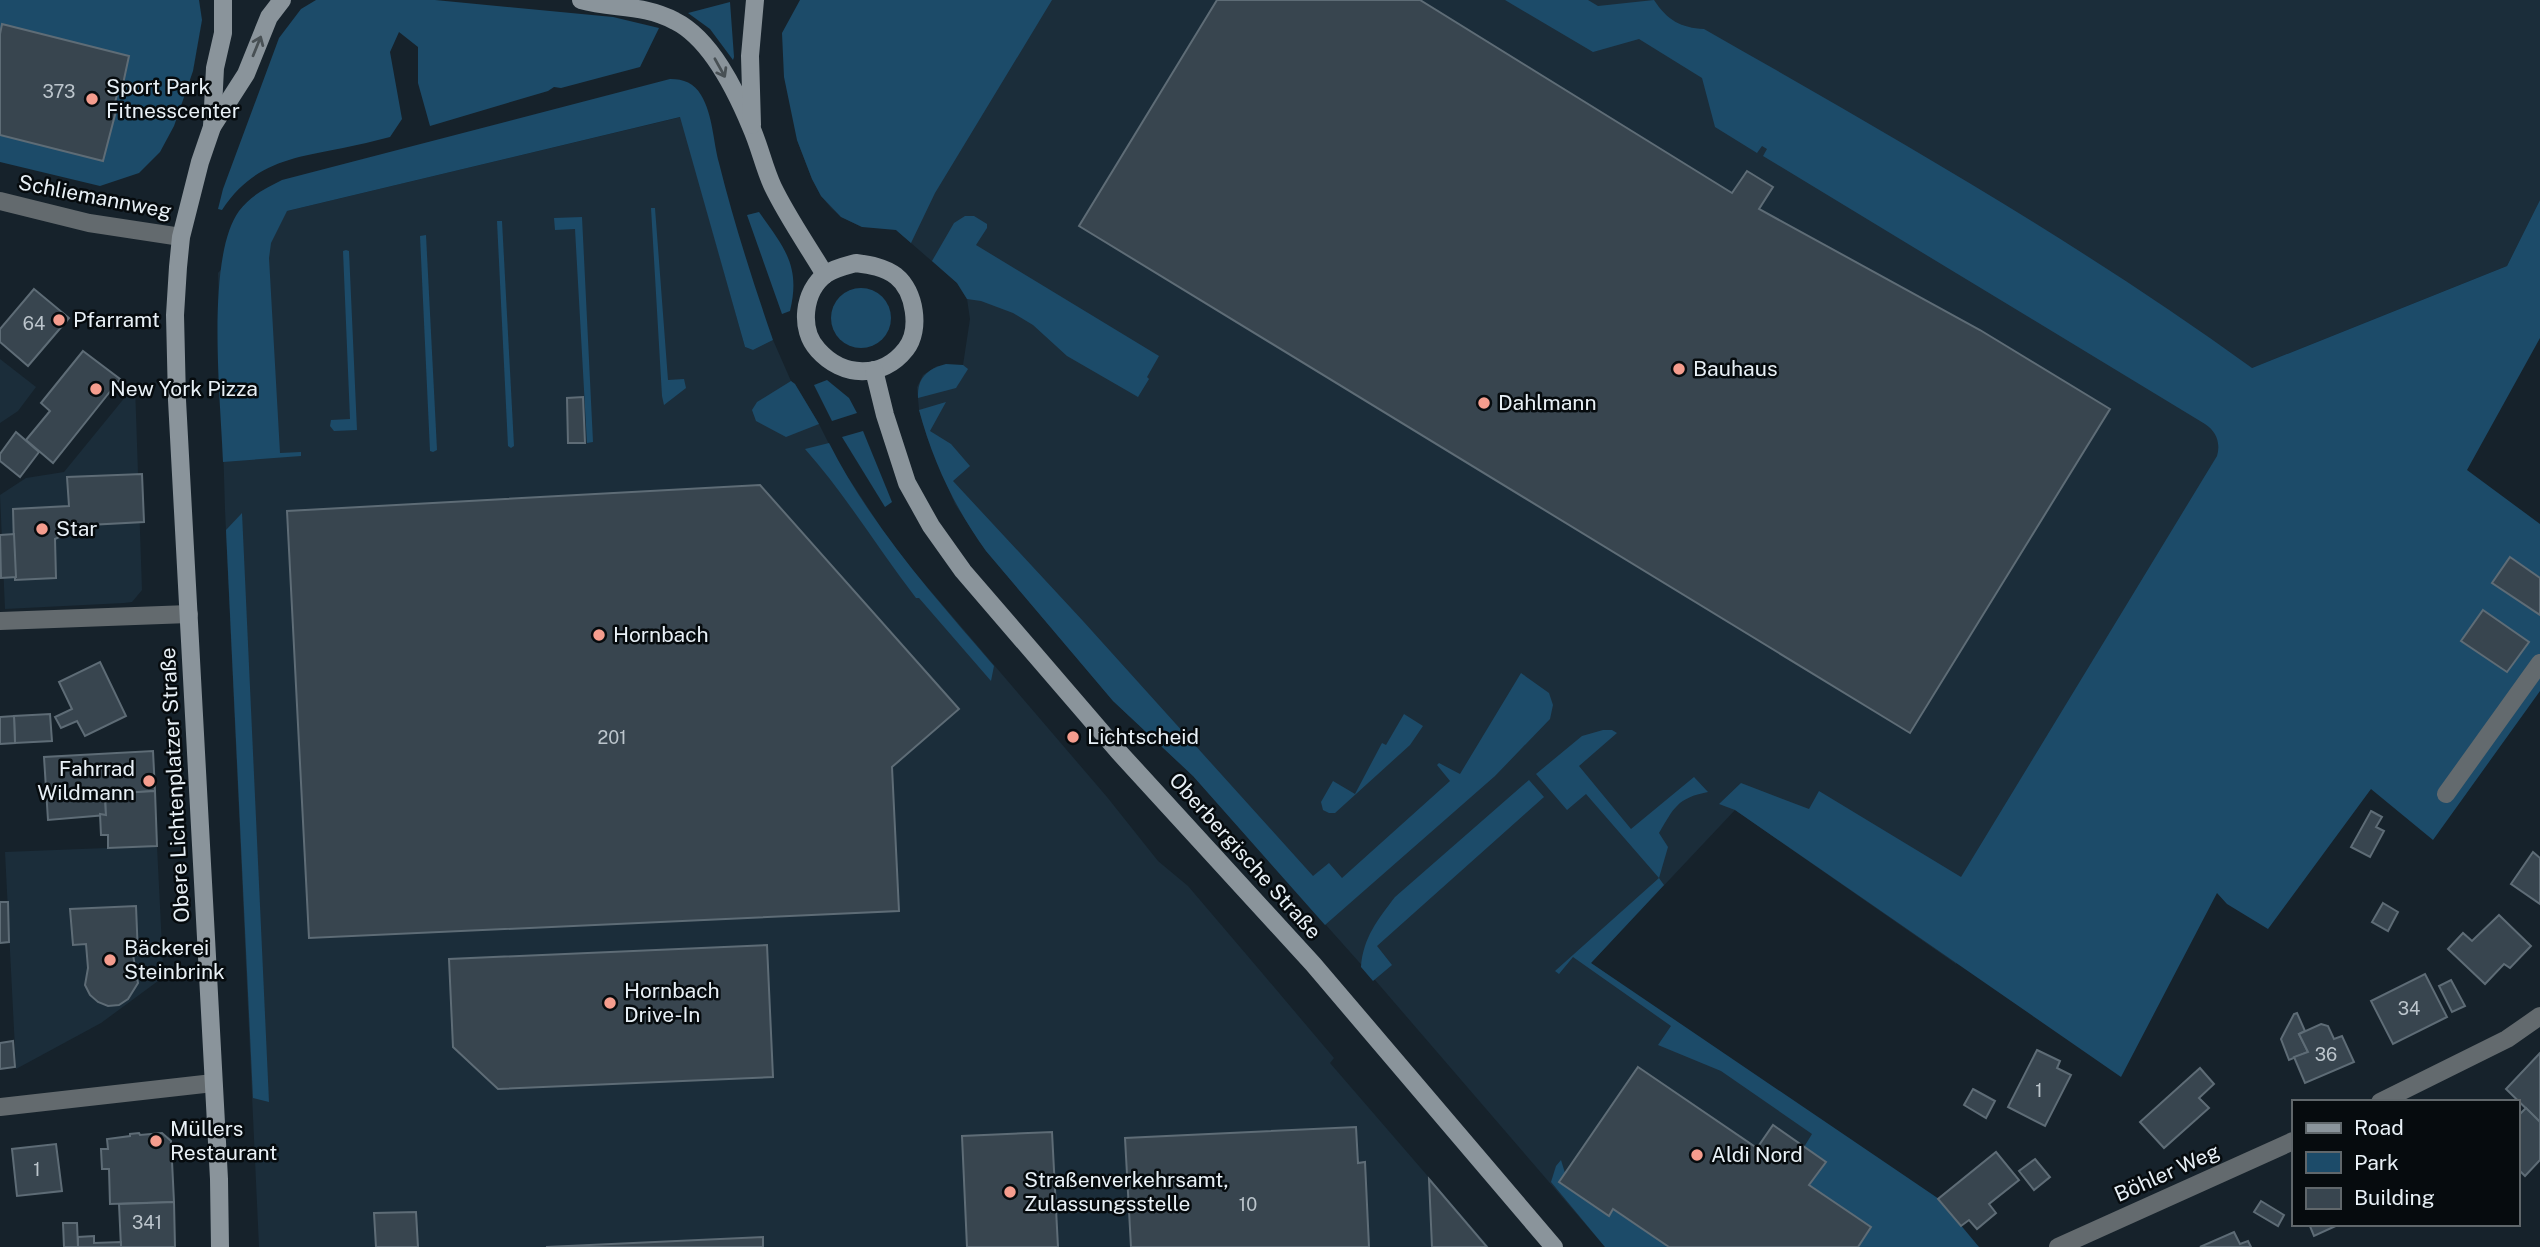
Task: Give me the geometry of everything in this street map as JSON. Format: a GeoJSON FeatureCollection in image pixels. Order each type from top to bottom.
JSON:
{"type":"FeatureCollection","features":[{"type":"Feature","properties":{"kind":"street"},"geometry":{"type":"LineString","coordinates":[[212,127],[215,68],[223,33],[223,0]]}},
{"type":"Feature","properties":{"kind":"street"},"geometry":{"type":"LineString","coordinates":[[212,127],[246,74],[270,17],[282,0]]}},
{"type":"Feature","properties":{"kind":"street"},"geometry":{"type":"LineString","coordinates":[[581,0],[653,12],[674,20],[699,37],[717,62],[752,128],[773,187],[825,275]]}},
{"type":"Feature","properties":{"kind":"street"},"geometry":{"type":"LineString","coordinates":[[752,128],[750,55],[755,0]]}},
{"type":"Feature","properties":{"kind":"street","name":"Obere Lichtenplatzer Straße"},"geometry":{"type":"LineString","coordinates":[[212,127],[181,237],[175,315],[220,1247]]}},
{"type":"Feature","properties":{"kind":"street","name":"Schliemannweg"},"geometry":{"type":"LineString","coordinates":[[0,201],[89,223],[181,237]]}},
{"type":"Feature","properties":{"kind":"street"},"geometry":{"type":"LineString","coordinates":[[856,263],[874,265],[896,276],[912,303],[914,324],[907,348],[893,361],[874,370],[850,371],[828,362],[812,345],[806,328],[806,310],[811,293],[825,275],[856,263]]}},
{"type":"Feature","properties":{"kind":"street","name":"Oberbergische Straße"},"geometry":{"type":"LineString","coordinates":[[874,370],[884,415],[907,484],[931,526],[963,571],[1118,751],[1313,964],[1554,1247]]}},
{"type":"Feature","properties":{"kind":"street"},"geometry":{"type":"LineString","coordinates":[[0,621],[189,614]]}},
{"type":"Feature","properties":{"kind":"street"},"geometry":{"type":"LineString","coordinates":[[2446,794],[2540,663]]}},
{"type":"Feature","properties":{"kind":"street"},"geometry":{"type":"LineString","coordinates":[[2385,1100],[2507,1039],[2540,1016]]}},
{"type":"Feature","properties":{"kind":"street"},"geometry":{"type":"LineString","coordinates":[[0,1107],[213,1083]]}},
{"type":"Feature","properties":{"kind":"street","name":"Böhler Weg"},"geometry":{"type":"LineString","coordinates":[[2059,1247],[2292,1141]]}},
{"type":"Feature","properties":{"kind":"shaded area"},"geometry":{"type":"Polygon","coordinates":[[[876,0],[2540,0],[2540,200],[2507,266],[2252,368],[2248,430],[1956,964],[1735,810],[1591,963],[1979,1247],[1605,1247],[1375,980],[1193,776],[1113,701],[986,551],[955,504],[927,437],[919,410],[917,387],[923,375],[937,366],[963,365],[970,319],[967,299],[957,283],[896,230],[886,227],[862,227],[841,217],[831,208],[812,179],[797,140],[824,128],[876,0]]]}},
{"type":"Feature","properties":{"kind":"shaded area","name":"Hornbach"},"geometry":{"type":"Polygon","coordinates":[[[681,117],[745,347],[753,350],[773,340],[791,381],[819,424],[838,462],[911,568],[1107,797],[1158,861],[1188,886],[1257,967],[1334,1058],[1330,1063],[1489,1247],[259,1247],[225,510],[218,273],[259,226],[287,211],[681,117]]]}},
{"type":"Feature","properties":{"kind":"shaded area"},"geometry":{"type":"Polygon","coordinates":[[[0,359],[36,387],[18,411],[0,423],[0,359]]]}},
{"type":"Feature","properties":{"kind":"shaded area"},"geometry":{"type":"Polygon","coordinates":[[[135,385],[142,590],[132,602],[5,609],[0,495],[26,478],[64,472],[135,385]]]}},
{"type":"Feature","properties":{"kind":"shaded area"},"geometry":{"type":"Polygon","coordinates":[[[157,846],[163,967],[158,981],[101,1023],[16,1069],[5,852],[157,846]]]}},
{"type":"Feature","properties":{"kind":"green space","name":"Sport Park Fitnesscenter"},"geometry":{"type":"Polygon","coordinates":[[[0,0],[199,0],[202,20],[193,71],[174,126],[160,152],[139,173],[100,186],[0,162],[0,0]]]}},
{"type":"Feature","properties":{"kind":"green space"},"geometry":{"type":"Polygon","coordinates":[[[316,0],[435,0],[613,17],[659,28],[640,67],[561,88],[554,87],[430,126],[418,83],[418,47],[399,32],[390,52],[402,119],[390,137],[307,155],[275,165],[247,182],[222,210],[218,209],[279,38],[301,9],[316,0]]]}},
{"type":"Feature","properties":{"kind":"green space"},"geometry":{"type":"Polygon","coordinates":[[[800,0],[1052,0],[935,193],[911,243],[896,230],[862,227],[841,217],[821,196],[812,179],[797,140],[784,77],[782,33],[800,0]]]}},
{"type":"Feature","properties":{"kind":"green space"},"geometry":{"type":"Polygon","coordinates":[[[1505,0],[1588,0],[1598,6],[1654,0],[1675,22],[1704,29],[2051,233],[2252,368],[2507,266],[2540,200],[2540,338],[2467,470],[2540,524],[2540,691],[2433,840],[2371,789],[2268,929],[2227,904],[2217,893],[2121,1077],[1735,810],[1719,804],[1741,783],[1809,809],[1819,791],[1961,877],[2217,456],[2218,442],[2215,434],[2205,424],[1763,156],[1767,149],[1762,146],[1757,153],[1715,127],[1702,78],[1639,39],[1593,52],[1505,0]]]}},
{"type":"Feature","properties":{"kind":"green space"},"geometry":{"type":"Polygon","coordinates":[[[730,2],[733,60],[710,29],[688,13],[730,2]]]}},
{"type":"Feature","properties":{"kind":"green space"},"geometry":{"type":"Polygon","coordinates":[[[670,79],[692,85],[705,103],[731,208],[773,340],[753,350],[745,347],[680,117],[287,211],[271,243],[269,258],[280,453],[301,452],[301,456],[223,462],[218,369],[218,296],[228,233],[239,211],[248,201],[282,180],[670,79]]]}},
{"type":"Feature","properties":{"kind":"green space"},"geometry":{"type":"Polygon","coordinates":[[[651,208],[655,208],[668,380],[684,379],[686,388],[664,405],[662,396],[651,208]]]}},
{"type":"Feature","properties":{"kind":"green space"},"geometry":{"type":"Polygon","coordinates":[[[759,212],[783,247],[792,269],[793,295],[790,311],[782,314],[747,215],[759,212]]]}},
{"type":"Feature","properties":{"kind":"green space"},"geometry":{"type":"Polygon","coordinates":[[[965,216],[974,216],[987,224],[976,245],[1159,356],[1138,397],[1067,356],[1033,325],[1013,313],[981,301],[967,299],[957,283],[932,261],[954,223],[965,216]]]}},
{"type":"Feature","properties":{"kind":"green space"},"geometry":{"type":"Polygon","coordinates":[[[582,217],[593,442],[587,443],[575,229],[555,230],[554,218],[582,217]]]}},
{"type":"Feature","properties":{"kind":"green space"},"geometry":{"type":"Polygon","coordinates":[[[497,221],[502,221],[514,446],[511,448],[508,446],[497,221]]]}},
{"type":"Feature","properties":{"kind":"green space"},"geometry":{"type":"Polygon","coordinates":[[[426,235],[437,450],[433,452],[430,451],[420,236],[426,235]]]}},
{"type":"Feature","properties":{"kind":"green space"},"geometry":{"type":"Polygon","coordinates":[[[343,251],[349,251],[357,430],[334,431],[330,426],[331,420],[350,419],[343,251]]]}},
{"type":"Feature","properties":{"kind":"green space"},"geometry":{"type":"Polygon","coordinates":[[[861,288],[882,297],[891,318],[882,339],[861,348],[840,339],[831,318],[840,297],[861,288]]]}},
{"type":"Feature","properties":{"kind":"green space"},"geometry":{"type":"Polygon","coordinates":[[[946,364],[963,365],[968,369],[956,388],[918,398],[919,385],[924,375],[946,364]]]}},
{"type":"Feature","properties":{"kind":"green space"},"geometry":{"type":"Polygon","coordinates":[[[827,380],[849,398],[857,413],[832,421],[814,385],[827,380]]]}},
{"type":"Feature","properties":{"kind":"green space"},"geometry":{"type":"Polygon","coordinates":[[[791,381],[819,424],[786,437],[756,421],[752,410],[757,402],[791,381]]]}},
{"type":"Feature","properties":{"kind":"green space"},"geometry":{"type":"Polygon","coordinates":[[[946,402],[930,431],[951,444],[970,466],[953,481],[1313,876],[1329,863],[1342,878],[1450,781],[1437,765],[1439,763],[1460,774],[1521,673],[1549,693],[1553,705],[1550,719],[1495,776],[1325,925],[1193,776],[1113,701],[986,551],[946,484],[919,410],[946,402]]]}},
{"type":"Feature","properties":{"kind":"green space"},"geometry":{"type":"Polygon","coordinates":[[[863,431],[892,502],[885,507],[842,437],[863,431]]]}},
{"type":"Feature","properties":{"kind":"green space"},"geometry":{"type":"Polygon","coordinates":[[[829,443],[884,532],[926,587],[994,666],[991,681],[919,598],[916,598],[805,449],[829,443]]]}},
{"type":"Feature","properties":{"kind":"green space"},"geometry":{"type":"Polygon","coordinates":[[[242,513],[269,1102],[253,1098],[226,530],[242,513]]]}},
{"type":"Feature","properties":{"kind":"green space"},"geometry":{"type":"Polygon","coordinates":[[[1404,714],[1423,726],[1410,745],[1335,813],[1323,810],[1321,802],[1333,781],[1355,794],[1382,743],[1386,745],[1404,714]]]}},
{"type":"Feature","properties":{"kind":"green space"},"geometry":{"type":"Polygon","coordinates":[[[1603,730],[1617,733],[1579,766],[1631,829],[1694,777],[1708,792],[1689,797],[1678,805],[1659,833],[1668,847],[1659,878],[1586,794],[1567,810],[1536,774],[1582,736],[1603,730]]]}},
{"type":"Feature","properties":{"kind":"green space"},"geometry":{"type":"Polygon","coordinates":[[[1529,780],[1544,797],[1377,946],[1392,965],[1373,981],[1361,967],[1362,957],[1377,921],[1395,897],[1529,780]]]}},
{"type":"Feature","properties":{"kind":"green space"},"geometry":{"type":"Polygon","coordinates":[[[1659,878],[1664,885],[1591,963],[1939,1199],[1979,1247],[1858,1247],[1871,1227],[1809,1185],[1826,1162],[1804,1147],[1812,1134],[1721,1071],[1658,1045],[1671,1026],[1573,957],[1559,974],[1555,971],[1659,878]]]}},
{"type":"Feature","properties":{"kind":"green space"},"geometry":{"type":"Polygon","coordinates":[[[1561,1160],[1565,1173],[1560,1182],[1608,1215],[1613,1209],[1669,1247],[1605,1247],[1551,1182],[1561,1160]]]}},
{"type":"Feature","properties":{"kind":"building","name":"Bauhaus"},"geometry":{"type":"Polygon","coordinates":[[[1217,0],[1420,0],[1732,193],[1747,171],[1773,187],[1759,209],[1980,330],[2110,409],[1910,733],[1079,226],[1217,0]]]}},
{"type":"Feature","properties":{"kind":"building"},"geometry":{"type":"Polygon","coordinates":[[[2,24],[129,56],[123,84],[119,88],[114,106],[116,111],[103,161],[0,135],[2,24]]]}},
{"type":"Feature","properties":{"kind":"building"},"geometry":{"type":"Polygon","coordinates":[[[34,289],[69,318],[28,366],[0,342],[0,329],[34,289]]]}},
{"type":"Feature","properties":{"kind":"building"},"geometry":{"type":"Polygon","coordinates":[[[83,351],[120,379],[53,463],[26,440],[50,411],[41,403],[83,351]]]}},
{"type":"Feature","properties":{"kind":"building"},"geometry":{"type":"Polygon","coordinates":[[[583,397],[585,443],[568,443],[567,398],[583,397]]]}},
{"type":"Feature","properties":{"kind":"building"},"geometry":{"type":"Polygon","coordinates":[[[16,432],[39,452],[20,477],[0,461],[0,454],[16,432]]]}},
{"type":"Feature","properties":{"kind":"building","name":"Star"},"geometry":{"type":"Polygon","coordinates":[[[142,474],[144,522],[70,526],[70,532],[55,539],[56,578],[15,580],[13,509],[69,506],[67,477],[142,474]]]}},
{"type":"Feature","properties":{"kind":"building"},"geometry":{"type":"Polygon","coordinates":[[[760,485],[959,709],[892,767],[899,911],[309,938],[287,511],[760,485]]]}},
{"type":"Feature","properties":{"kind":"building"},"geometry":{"type":"Polygon","coordinates":[[[14,534],[16,577],[1,578],[0,535],[14,534]]]}},
{"type":"Feature","properties":{"kind":"building"},"geometry":{"type":"Polygon","coordinates":[[[2510,557],[2540,578],[2540,615],[2492,583],[2510,557]]]}},
{"type":"Feature","properties":{"kind":"building"},"geometry":{"type":"Polygon","coordinates":[[[2483,610],[2529,642],[2507,672],[2461,641],[2483,610]]]}},
{"type":"Feature","properties":{"kind":"building"},"geometry":{"type":"Polygon","coordinates":[[[100,662],[126,716],[85,736],[77,721],[61,728],[55,717],[72,709],[59,682],[100,662]]]}},
{"type":"Feature","properties":{"kind":"building"},"geometry":{"type":"Polygon","coordinates":[[[50,714],[52,741],[15,743],[14,716],[50,714]]]}},
{"type":"Feature","properties":{"kind":"building"},"geometry":{"type":"Polygon","coordinates":[[[14,716],[15,743],[0,744],[0,717],[14,716]]]}},
{"type":"Feature","properties":{"kind":"building"},"geometry":{"type":"Polygon","coordinates":[[[153,751],[155,791],[105,794],[106,815],[48,820],[44,757],[153,751]]]}},
{"type":"Feature","properties":{"kind":"building"},"geometry":{"type":"Polygon","coordinates":[[[155,791],[157,846],[108,848],[108,835],[101,835],[100,814],[106,815],[105,794],[155,791]]]}},
{"type":"Feature","properties":{"kind":"building"},"geometry":{"type":"Polygon","coordinates":[[[2371,811],[2382,817],[2376,827],[2384,831],[2370,857],[2351,847],[2371,811]]]}},
{"type":"Feature","properties":{"kind":"building"},"geometry":{"type":"Polygon","coordinates":[[[2533,852],[2540,858],[2540,904],[2511,884],[2533,852]]]}},
{"type":"Feature","properties":{"kind":"building"},"geometry":{"type":"Polygon","coordinates":[[[0,902],[8,902],[9,942],[0,943],[0,902]]]}},
{"type":"Feature","properties":{"kind":"building"},"geometry":{"type":"Polygon","coordinates":[[[2383,903],[2398,912],[2388,931],[2372,922],[2383,903]]]}},
{"type":"Feature","properties":{"kind":"building","name":"Bäckerei Steinbrink"},"geometry":{"type":"Polygon","coordinates":[[[136,906],[138,955],[133,955],[138,983],[128,999],[119,1005],[108,1006],[90,995],[85,985],[88,968],[86,944],[73,945],[70,909],[136,906]]]}},
{"type":"Feature","properties":{"kind":"building"},"geometry":{"type":"Polygon","coordinates":[[[2499,915],[2531,946],[2510,968],[2504,964],[2485,984],[2448,949],[2463,933],[2472,941],[2499,915]]]}},
{"type":"Feature","properties":{"kind":"building","name":"Hornbach Drive-In"},"geometry":{"type":"Polygon","coordinates":[[[767,945],[773,1077],[498,1089],[453,1047],[449,959],[767,945]]]}},
{"type":"Feature","properties":{"kind":"building"},"geometry":{"type":"Polygon","coordinates":[[[2425,974],[2447,1017],[2393,1044],[2371,1001],[2425,974]]]}},
{"type":"Feature","properties":{"kind":"building"},"geometry":{"type":"Polygon","coordinates":[[[2451,980],[2465,1006],[2452,1012],[2439,986],[2451,980]]]}},
{"type":"Feature","properties":{"kind":"building"},"geometry":{"type":"Polygon","coordinates":[[[2297,1013],[2305,1031],[2299,1034],[2308,1052],[2289,1060],[2281,1039],[2297,1013]]]}},
{"type":"Feature","properties":{"kind":"building"},"geometry":{"type":"Polygon","coordinates":[[[2321,1024],[2328,1026],[2334,1039],[2342,1036],[2354,1062],[2305,1083],[2294,1057],[2308,1052],[2299,1034],[2321,1024]]]}},
{"type":"Feature","properties":{"kind":"building"},"geometry":{"type":"Polygon","coordinates":[[[13,1041],[15,1067],[0,1069],[0,1043],[13,1041]]]}},
{"type":"Feature","properties":{"kind":"building"},"geometry":{"type":"Polygon","coordinates":[[[2037,1050],[2060,1061],[2057,1068],[2071,1075],[2045,1126],[2008,1107],[2037,1050]]]}},
{"type":"Feature","properties":{"kind":"building"},"geometry":{"type":"Polygon","coordinates":[[[2540,1053],[2540,1122],[2506,1089],[2540,1053]]]}},
{"type":"Feature","properties":{"kind":"building","name":"Aldi Nord"},"geometry":{"type":"Polygon","coordinates":[[[1638,1067],[1757,1148],[1773,1125],[1826,1162],[1809,1185],[1871,1227],[1858,1247],[1669,1247],[1613,1209],[1609,1216],[1559,1182],[1638,1067]]]}},
{"type":"Feature","properties":{"kind":"building"},"geometry":{"type":"Polygon","coordinates":[[[2200,1068],[2214,1084],[2199,1098],[2209,1108],[2164,1148],[2140,1122],[2200,1068]]]}},
{"type":"Feature","properties":{"kind":"building"},"geometry":{"type":"Polygon","coordinates":[[[1973,1089],[1995,1101],[1986,1118],[1964,1105],[1973,1089]]]}},
{"type":"Feature","properties":{"kind":"building"},"geometry":{"type":"Polygon","coordinates":[[[2526,1108],[2540,1122],[2540,1160],[2525,1176],[2519,1170],[2519,1115],[2526,1108]]]}},
{"type":"Feature","properties":{"kind":"building"},"geometry":{"type":"Polygon","coordinates":[[[1356,1127],[1358,1163],[1365,1162],[1369,1247],[1131,1247],[1125,1138],[1356,1127]]]}},
{"type":"Feature","properties":{"kind":"building","name":"Straßenverkehrsamt, Zulassungsstelle"},"geometry":{"type":"Polygon","coordinates":[[[1052,1132],[1058,1247],[967,1247],[962,1136],[1052,1132]]]}},
{"type":"Feature","properties":{"kind":"building"},"geometry":{"type":"Polygon","coordinates":[[[139,1133],[162,1133],[171,1141],[174,1202],[110,1204],[109,1169],[102,1169],[101,1149],[108,1149],[107,1139],[139,1133]]]}},
{"type":"Feature","properties":{"kind":"building"},"geometry":{"type":"Polygon","coordinates":[[[56,1144],[62,1191],[17,1196],[12,1149],[56,1144]]]}},
{"type":"Feature","properties":{"kind":"building"},"geometry":{"type":"Polygon","coordinates":[[[1996,1152],[2019,1180],[1989,1204],[1996,1213],[1977,1229],[1969,1220],[1961,1226],[1938,1199],[1996,1152]]]}},
{"type":"Feature","properties":{"kind":"building"},"geometry":{"type":"Polygon","coordinates":[[[2035,1159],[2050,1177],[2034,1190],[2019,1171],[2035,1159]]]}},
{"type":"Feature","properties":{"kind":"building"},"geometry":{"type":"Polygon","coordinates":[[[1429,1179],[1487,1247],[1432,1247],[1429,1179]]]}},
{"type":"Feature","properties":{"kind":"building"},"geometry":{"type":"Polygon","coordinates":[[[2261,1201],[2284,1215],[2278,1226],[2254,1212],[2261,1201]]]}},
{"type":"Feature","properties":{"kind":"building"},"geometry":{"type":"Polygon","coordinates":[[[174,1202],[175,1247],[121,1247],[119,1204],[174,1202]]]}},
{"type":"Feature","properties":{"kind":"building"},"geometry":{"type":"Polygon","coordinates":[[[416,1212],[418,1247],[376,1247],[374,1213],[416,1212]]]}},
{"type":"Feature","properties":{"kind":"building"},"geometry":{"type":"Polygon","coordinates":[[[63,1223],[77,1223],[78,1247],[64,1247],[63,1223]]]}},
{"type":"Feature","properties":{"kind":"building"},"geometry":{"type":"Polygon","coordinates":[[[2310,1226],[2336,1226],[2314,1236],[2310,1226]]]}},
{"type":"Feature","properties":{"kind":"building"},"geometry":{"type":"Polygon","coordinates":[[[2234,1232],[2240,1244],[2248,1241],[2251,1247],[2200,1247],[2234,1232]]]}},
{"type":"Feature","properties":{"kind":"building"},"geometry":{"type":"Polygon","coordinates":[[[94,1236],[94,1243],[121,1242],[121,1247],[78,1247],[78,1237],[94,1236]]]}},
{"type":"Feature","properties":{"kind":"building"},"geometry":{"type":"Polygon","coordinates":[[[763,1237],[763,1247],[546,1247],[763,1237]]]}},
{"type":"Feature","properties":{"kind":"place","name":"Sport Park Fitnesscenter"},"geometry":{"type":"Point","coordinates":[92,99]}},
{"type":"Feature","properties":{"kind":"place","name":"Pfarramt"},"geometry":{"type":"Point","coordinates":[59,320]}},
{"type":"Feature","properties":{"kind":"place","name":"Bauhaus"},"geometry":{"type":"Point","coordinates":[1679,369]}},
{"type":"Feature","properties":{"kind":"place","name":"New York Pizza"},"geometry":{"type":"Point","coordinates":[96,389]}},
{"type":"Feature","properties":{"kind":"place","name":"Dahlmann"},"geometry":{"type":"Point","coordinates":[1484,403]}},
{"type":"Feature","properties":{"kind":"place","name":"Star"},"geometry":{"type":"Point","coordinates":[42,529]}},
{"type":"Feature","properties":{"kind":"place","name":"Hornbach"},"geometry":{"type":"Point","coordinates":[599,635]}},
{"type":"Feature","properties":{"kind":"place","name":"Lichtscheid"},"geometry":{"type":"Point","coordinates":[1073,737]}},
{"type":"Feature","properties":{"kind":"place","name":"Fahrrad Wildmann"},"geometry":{"type":"Point","coordinates":[149,781]}},
{"type":"Feature","properties":{"kind":"place","name":"Bäckerei Steinbrink"},"geometry":{"type":"Point","coordinates":[110,960]}},
{"type":"Feature","properties":{"kind":"place","name":"Hornbach Drive-In"},"geometry":{"type":"Point","coordinates":[610,1003]}},
{"type":"Feature","properties":{"kind":"place","name":"Müllers Restaurant"},"geometry":{"type":"Point","coordinates":[156,1141]}},
{"type":"Feature","properties":{"kind":"place","name":"Aldi Nord"},"geometry":{"type":"Point","coordinates":[1697,1155]}},
{"type":"Feature","properties":{"kind":"place","name":"Straßenverkehrsamt, Zulassungsstelle"},"geometry":{"type":"Point","coordinates":[1010,1192]}}]}
